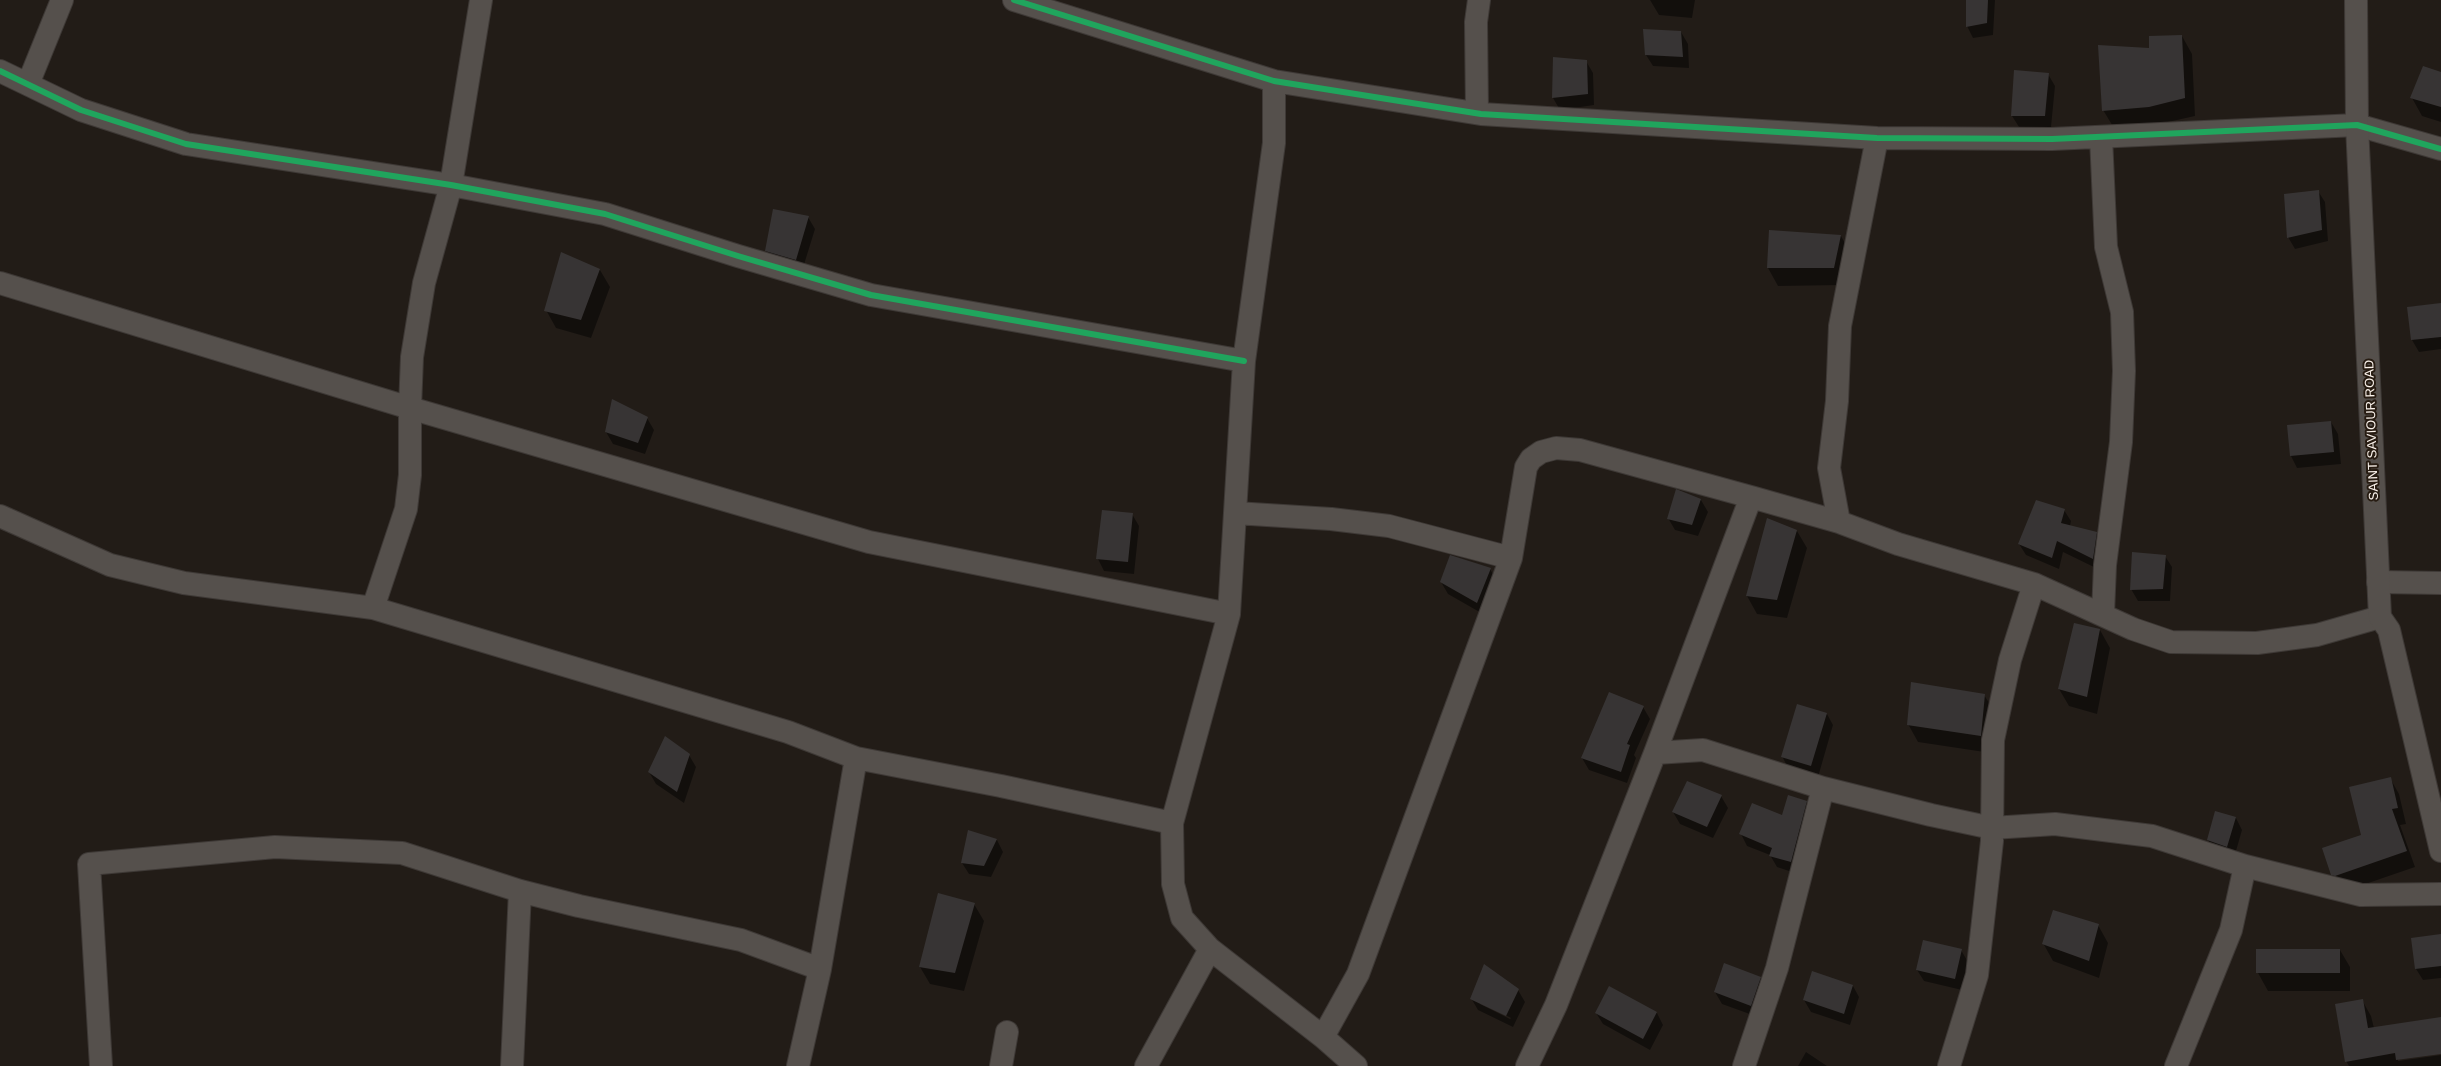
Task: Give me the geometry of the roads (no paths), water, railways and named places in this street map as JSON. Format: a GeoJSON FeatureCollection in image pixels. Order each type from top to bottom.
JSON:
{"type":"FeatureCollection","features":[{"type":"Feature","properties":{"kind":"street"},"geometry":{"type":"LineString","coordinates":[[28,84],[62,0]]}},
{"type":"Feature","properties":{"kind":"street"},"geometry":{"type":"LineString","coordinates":[[373,608],[406,509],[410,475],[412,357],[424,283],[451,185],[481,0]]}},
{"type":"Feature","properties":{"kind":"street"},"geometry":{"type":"LineString","coordinates":[[1014,0],[1274,81],[1477,113],[1877,138],[2052,139],[2357,125],[2441,149]]}},
{"type":"Feature","properties":{"kind":"street"},"geometry":{"type":"LineString","coordinates":[[1477,113],[1476,22],[1479,0]]}},
{"type":"Feature","properties":{"kind":"street","name":"SAINT SAVIOUR ROAD"},"geometry":{"type":"LineString","coordinates":[[2356,0],[2357,125],[2380,617],[2389,630],[2441,852]]}},
{"type":"Feature","properties":{"kind":"street"},"geometry":{"type":"LineString","coordinates":[[0,71],[81,110],[186,144],[451,185],[605,214],[738,256],[871,294],[1244,361]]}},
{"type":"Feature","properties":{"kind":"street"},"geometry":{"type":"LineString","coordinates":[[1274,81],[1274,143],[1244,361],[1229,614],[1172,824],[1173,884],[1182,918],[1210,949],[1242,976],[1323,1037],[1356,1066]]}},
{"type":"Feature","properties":{"kind":"street"},"geometry":{"type":"LineString","coordinates":[[2101,137],[2106,247],[2122,312],[2124,371],[2121,442],[2105,565],[2103,614]]}},
{"type":"Feature","properties":{"kind":"street"},"geometry":{"type":"LineString","coordinates":[[1839,522],[1829,468],[1837,401],[1840,326],[1877,138]]}},
{"type":"Feature","properties":{"kind":"street"},"geometry":{"type":"LineString","coordinates":[[0,283],[410,408],[870,542],[1229,614]]}},
{"type":"Feature","properties":{"kind":"street"},"geometry":{"type":"LineString","coordinates":[[1323,1037],[1358,974],[1511,558],[1526,467],[1531,459],[1541,452],[1556,448],[1580,450],[1839,522],[1898,544],[2034,584],[2103,614],[2133,629],[2171,642],[2257,643],[2316,635],[2380,617]]}},
{"type":"Feature","properties":{"kind":"street"},"geometry":{"type":"LineString","coordinates":[[1527,1066],[1556,1005],[1655,753],[1751,497]]}},
{"type":"Feature","properties":{"kind":"street"},"geometry":{"type":"LineString","coordinates":[[1235,513],[1331,519],[1389,526],[1511,558]]}},
{"type":"Feature","properties":{"kind":"street"},"geometry":{"type":"LineString","coordinates":[[0,516],[110,565],[184,583],[373,608],[788,732],[856,758],[1001,786],[1172,824]]}},
{"type":"Feature","properties":{"kind":"street"},"geometry":{"type":"LineString","coordinates":[[2378,582],[2441,583]]}},
{"type":"Feature","properties":{"kind":"street"},"geometry":{"type":"LineString","coordinates":[[1950,1066],[1977,975],[1992,828],[1993,740],[2010,660],[2034,584]]}},
{"type":"Feature","properties":{"kind":"street"},"geometry":{"type":"LineString","coordinates":[[1655,753],[1703,750],[1823,788],[1931,815],[1992,828],[2055,824],[2144,835],[2203,851],[2245,866],[2361,895],[2441,894]]}},
{"type":"Feature","properties":{"kind":"street"},"geometry":{"type":"LineString","coordinates":[[798,1066],[820,969],[856,758]]}},
{"type":"Feature","properties":{"kind":"street"},"geometry":{"type":"LineString","coordinates":[[1744,1066],[1777,968],[1823,788]]}},
{"type":"Feature","properties":{"kind":"street"},"geometry":{"type":"LineString","coordinates":[[101,1066],[89,864],[275,847],[402,853],[520,891],[579,906],[741,940],[820,969]]}},
{"type":"Feature","properties":{"kind":"street"},"geometry":{"type":"LineString","coordinates":[[2176,1066],[2231,930],[2245,866]]}},
{"type":"Feature","properties":{"kind":"street"},"geometry":{"type":"LineString","coordinates":[[512,1066],[520,891]]}},
{"type":"Feature","properties":{"kind":"street"},"geometry":{"type":"LineString","coordinates":[[1146,1066],[1210,949]]}},
{"type":"Feature","properties":{"kind":"street"},"geometry":{"type":"LineString","coordinates":[[1001,1066],[1007,1032]]}}]}
